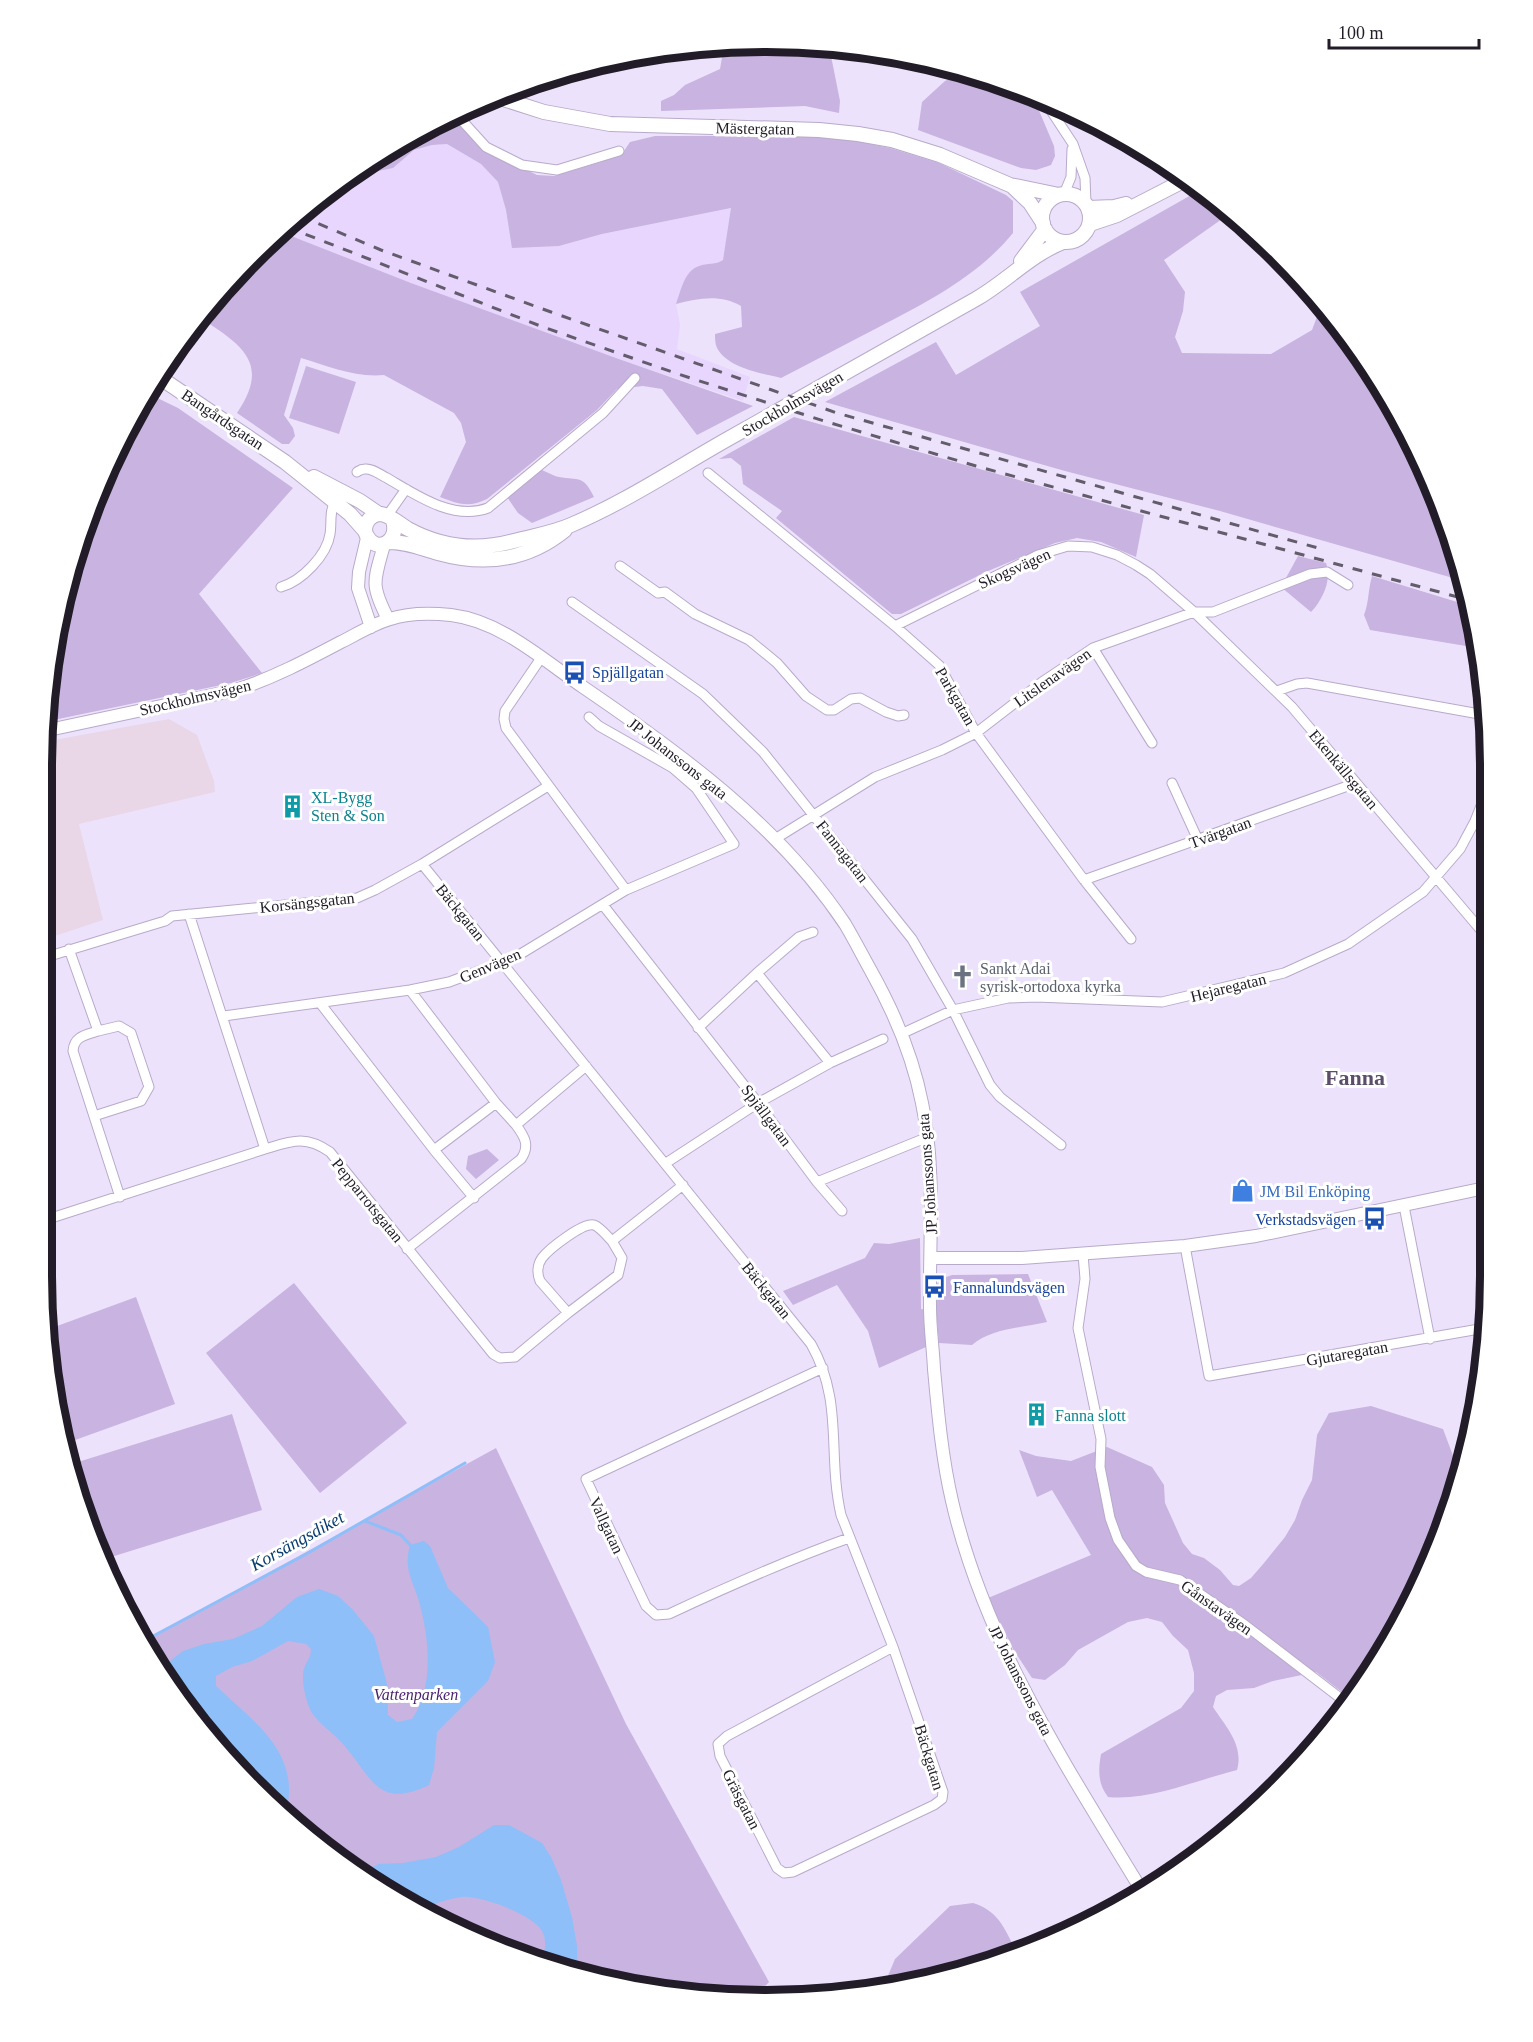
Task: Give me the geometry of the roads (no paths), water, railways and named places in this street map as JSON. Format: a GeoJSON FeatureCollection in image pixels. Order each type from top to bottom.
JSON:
{"type":"FeatureCollection","features":[{"type":"Feature","properties":{"kind":"main road","name":"Mästergatan"},"geometry":{"type":"LineString","coordinates":[[509,101],[544,112],[610,124],[648,127],[819,130],[858,134],[892,140],[940,155],[1010,185],[1061,195]]}},
{"type":"Feature","properties":{"kind":"main road"},"geometry":{"type":"LineString","coordinates":[[1090,224],[1117,215],[1178,184]]}},
{"type":"Feature","properties":{"kind":"main road","name":"Mästergatan"},"geometry":{"type":"LineString","coordinates":[[1010,185],[1030,203],[1044,226]]}},
{"type":"Feature","properties":{"kind":"main road"},"geometry":{"type":"LineString","coordinates":[[1061,195],[1078,197],[1087,206],[1090,224],[1078,239],[1063,242],[1051,236],[1044,226],[1044,209],[1053,199],[1061,195]]}},
{"type":"Feature","properties":{"kind":"main road"},"geometry":{"type":"LineString","coordinates":[[1087,206],[1114,207],[1152,197]]}},
{"type":"Feature","properties":{"kind":"main road","name":"Stockholmsvägen"},"geometry":{"type":"LineString","coordinates":[[1010,274],[1044,226]]}},
{"type":"Feature","properties":{"kind":"main road","name":"Stockholmsvägen"},"geometry":{"type":"LineString","coordinates":[[386,544],[405,542],[457,558],[479,561],[496,560],[525,553],[548,543],[570,526],[642,489],[989,291],[1049,247],[1063,242]]}},
{"type":"Feature","properties":{"kind":"main road","name":"Bangårdsgatan"},"geometry":{"type":"LineString","coordinates":[[166,381],[285,462],[350,514],[366,534]]}},
{"type":"Feature","properties":{"kind":"main road","name":"Bangårdsgatan"},"geometry":{"type":"LineString","coordinates":[[285,462],[386,517]]}},
{"type":"Feature","properties":{"kind":"main road"},"geometry":{"type":"LineString","coordinates":[[371,517],[386,517],[395,528],[394,536],[386,544],[373,543],[366,534],[366,523],[371,517]]}},
{"type":"Feature","properties":{"kind":"main road","name":"Stockholmsvägen"},"geometry":{"type":"LineString","coordinates":[[386,517],[430,539],[452,545],[475,547],[499,545],[570,526]]}},
{"type":"Feature","properties":{"kind":"street"},"geometry":{"type":"LineString","coordinates":[[1052,113],[1073,144],[1085,178],[1087,206]]}},
{"type":"Feature","properties":{"kind":"street"},"geometry":{"type":"LineString","coordinates":[[463,121],[486,147],[522,165],[557,170],[620,151]]}},
{"type":"Feature","properties":{"kind":"street"},"geometry":{"type":"LineString","coordinates":[[1061,195],[1071,177],[1073,144]]}},
{"type":"Feature","properties":{"kind":"street"},"geometry":{"type":"LineString","coordinates":[[357,472],[362,469],[372,470],[440,506],[458,511],[478,512],[488,508],[603,413],[635,378]]}},
{"type":"Feature","properties":{"kind":"street","name":"Parkgatan"},"geometry":{"type":"LineString","coordinates":[[708,473],[895,626],[939,665],[976,733],[1084,880],[1131,939]]}},
{"type":"Feature","properties":{"kind":"street"},"geometry":{"type":"LineString","coordinates":[[386,517],[406,489]]}},
{"type":"Feature","properties":{"kind":"street"},"geometry":{"type":"LineString","coordinates":[[281,587],[289,585],[306,572],[326,550],[330,533],[331,511],[335,502]]}},
{"type":"Feature","properties":{"kind":"street"},"geometry":{"type":"LineString","coordinates":[[366,534],[358,588],[371,627]]}},
{"type":"Feature","properties":{"kind":"street"},"geometry":{"type":"LineString","coordinates":[[386,544],[376,567],[374,582],[388,619]]}},
{"type":"Feature","properties":{"kind":"street","name":"Skogsvägen"},"geometry":{"type":"LineString","coordinates":[[895,626],[1038,555],[1068,546],[1092,547],[1126,560],[1150,574],[1194,612]]}},
{"type":"Feature","properties":{"kind":"street"},"geometry":{"type":"LineString","coordinates":[[620,566],[658,593],[665,592],[695,614],[749,640],[777,663],[806,696],[827,710],[834,710],[851,699],[860,698],[886,712],[898,716],[904,715]]}},
{"type":"Feature","properties":{"kind":"street","name":"Litslenavägen"},"geometry":{"type":"LineString","coordinates":[[775,839],[875,777],[942,750],[976,733],[1042,682],[1093,648],[1194,612],[1214,612],[1310,574],[1327,572],[1348,585]]}},
{"type":"Feature","properties":{"kind":"street","name":"Fannagatan"},"geometry":{"type":"LineString","coordinates":[[572,602],[703,694],[763,752],[912,939],[952,1010],[990,1085],[1000,1097],[1061,1145]]}},
{"type":"Feature","properties":{"kind":"street","name":"Ekenkällsgatan"},"geometry":{"type":"LineString","coordinates":[[1194,612],[1277,691],[1480,929]]}},
{"type":"Feature","properties":{"kind":"street","name":"JP Johanssons gata"},"geometry":{"type":"LineString","coordinates":[[388,619],[418,615],[455,615],[506,634],[680,755],[775,839],[846,926],[882,990],[901,1034],[914,1068],[928,1137],[932,1258],[930,1314],[939,1421],[953,1504],[969,1560],[993,1627],[1017,1679],[1138,1885]]}},
{"type":"Feature","properties":{"kind":"street","name":"Stockholmsvägen"},"geometry":{"type":"LineString","coordinates":[[54,729],[236,690],[261,682],[388,619]]}},
{"type":"Feature","properties":{"kind":"street"},"geometry":{"type":"LineString","coordinates":[[1093,648],[1152,743]]}},
{"type":"Feature","properties":{"kind":"street"},"geometry":{"type":"LineString","coordinates":[[541,658],[505,711],[504,719],[511,736],[626,890]]}},
{"type":"Feature","properties":{"kind":"street"},"geometry":{"type":"LineString","coordinates":[[1277,691],[1307,683],[1478,714]]}},
{"type":"Feature","properties":{"kind":"street","name":"Genvägen"},"geometry":{"type":"LineString","coordinates":[[224,1016],[410,990],[449,982],[502,963],[626,890],[734,844],[696,788],[673,768],[599,726],[590,717]]}},
{"type":"Feature","properties":{"kind":"street"},"geometry":{"type":"LineString","coordinates":[[1172,783],[1198,840]]}},
{"type":"Feature","properties":{"kind":"street","name":"Tvärgatan"},"geometry":{"type":"LineString","coordinates":[[1084,880],[1356,783]]}},
{"type":"Feature","properties":{"kind":"street","name":"Korsängsgatan"},"geometry":{"type":"LineString","coordinates":[[52,955],[165,921],[172,916],[357,898],[422,864],[548,786]]}},
{"type":"Feature","properties":{"kind":"street","name":"Hejaregatan"},"geometry":{"type":"LineString","coordinates":[[901,1034],[952,1010],[1008,998],[1162,1002],[1284,973],[1348,944],[1423,892],[1468,836],[1480,808]]}},
{"type":"Feature","properties":{"kind":"street","name":"Bäckgatan"},"geometry":{"type":"LineString","coordinates":[[422,864],[811,1344],[823,1368],[832,1397],[836,1492],[841,1515],[893,1647],[941,1783],[942,1799]]}},
{"type":"Feature","properties":{"kind":"street","name":"Spjällgatan"},"geometry":{"type":"LineString","coordinates":[[603,905],[758,1102],[816,1182],[842,1212]]}},
{"type":"Feature","properties":{"kind":"street"},"geometry":{"type":"LineString","coordinates":[[189,914],[224,1016],[265,1149]]}},
{"type":"Feature","properties":{"kind":"street"},"geometry":{"type":"LineString","coordinates":[[698,1028],[800,937],[813,932]]}},
{"type":"Feature","properties":{"kind":"street"},"geometry":{"type":"LineString","coordinates":[[69,949],[98,1031]]}},
{"type":"Feature","properties":{"kind":"street"},"geometry":{"type":"LineString","coordinates":[[757,973],[830,1063]]}},
{"type":"Feature","properties":{"kind":"street"},"geometry":{"type":"LineString","coordinates":[[407,1249],[521,1160],[526,1142],[516,1125],[496,1103],[410,990]]}},
{"type":"Feature","properties":{"kind":"street"},"geometry":{"type":"LineString","coordinates":[[320,1003],[474,1198]]}},
{"type":"Feature","properties":{"kind":"street"},"geometry":{"type":"LineString","coordinates":[[94,1116],[141,1101],[149,1087],[131,1033],[119,1026],[80,1037],[73,1046],[73,1051],[120,1197]]}},
{"type":"Feature","properties":{"kind":"street"},"geometry":{"type":"LineString","coordinates":[[666,1163],[758,1102],[830,1063],[883,1039]]}},
{"type":"Feature","properties":{"kind":"street"},"geometry":{"type":"LineString","coordinates":[[516,1125],[586,1066]]}},
{"type":"Feature","properties":{"kind":"street"},"geometry":{"type":"LineString","coordinates":[[434,1150],[496,1103]]}},
{"type":"Feature","properties":{"kind":"street"},"geometry":{"type":"LineString","coordinates":[[816,1182],[928,1137]]}},
{"type":"Feature","properties":{"kind":"street","name":"Pepparrotsgatan"},"geometry":{"type":"LineString","coordinates":[[52,1218],[291,1141],[314,1142],[330,1152],[493,1354],[500,1358],[515,1357],[568,1313]]}},
{"type":"Feature","properties":{"kind":"street"},"geometry":{"type":"LineString","coordinates":[[612,1240],[683,1185]]}},
{"type":"Feature","properties":{"kind":"street"},"geometry":{"type":"LineString","coordinates":[[932,1258],[1022,1258],[1185,1246],[1256,1236],[1480,1189]]}},
{"type":"Feature","properties":{"kind":"street"},"geometry":{"type":"LineString","coordinates":[[1404,1206],[1430,1339]]}},
{"type":"Feature","properties":{"kind":"street"},"geometry":{"type":"LineString","coordinates":[[588,1225],[596,1226],[612,1240],[622,1258],[618,1275],[568,1313],[537,1275],[542,1258],[579,1228],[588,1225]]}},
{"type":"Feature","properties":{"kind":"street","name":"Gjutaregatan"},"geometry":{"type":"LineString","coordinates":[[1185,1246],[1209,1376],[1478,1329]]}},
{"type":"Feature","properties":{"kind":"street","name":"Gånstavägen"},"geometry":{"type":"LineString","coordinates":[[1083,1254],[1085,1279],[1078,1328],[1101,1439],[1100,1467],[1110,1518],[1118,1540],[1136,1566],[1146,1572],[1180,1580],[1245,1625],[1341,1699]]}},
{"type":"Feature","properties":{"kind":"street","name":"Vallgatan"},"geometry":{"type":"LineString","coordinates":[[823,1368],[586,1479],[646,1606],[656,1615],[669,1614],[748,1576],[849,1538]]}},
{"type":"Feature","properties":{"kind":"street","name":"Gräsgatan"},"geometry":{"type":"LineString","coordinates":[[893,1647],[722,1739],[718,1744],[720,1756],[777,1868],[784,1873],[804,1867],[934,1805],[942,1799]]}},
{"type":"Feature","properties":{"kind":"water","name":"Vattenparken"},"geometry":{"type":"Polygon","coordinates":[[[424,1541],[430,1546],[448,1588],[488,1627],[495,1662],[488,1681],[437,1732],[434,1768],[429,1785],[412,1792],[398,1794],[387,1792],[377,1786],[343,1744],[311,1712],[303,1675],[311,1652],[306,1644],[288,1641],[252,1661],[232,1667],[216,1676],[216,1686],[253,1720],[275,1745],[287,1775],[288,1804],[230,1746],[200,1710],[168,1664],[183,1651],[204,1644],[233,1639],[262,1626],[297,1597],[319,1589],[338,1596],[374,1636],[387,1684],[388,1715],[397,1722],[412,1719],[424,1691],[428,1660],[422,1612],[409,1572],[410,1545],[424,1541]]]}},
{"type":"Feature","properties":{"kind":"water"},"geometry":{"type":"Polygon","coordinates":[[[494,1825],[509,1825],[542,1843],[561,1880],[572,1917],[577,1946],[577,1964],[544,1954],[545,1941],[542,1931],[529,1919],[506,1907],[470,1897],[431,1905],[369,1868],[379,1864],[403,1863],[436,1857],[459,1847],[494,1825]]]}},
{"type":"Feature","properties":{"kind":"waterway","name":"Korsängsdiket"},"geometry":{"type":"LineString","coordinates":[[151,1637],[308,1553],[465,1463]]}},
{"type":"Feature","properties":{"kind":"waterway"},"geometry":{"type":"LineString","coordinates":[[365,1521],[401,1535],[412,1547]]}},
{"type":"Feature","properties":{"kind":"railway"},"geometry":{"type":"LineString","coordinates":[[309,220],[381,250],[837,413],[1318,548]]}},
{"type":"Feature","properties":{"kind":"railway"},"geometry":{"type":"LineString","coordinates":[[296,230],[543,327],[824,421],[976,466],[1460,598]]}},
{"type":"Feature","properties":{"kind":"place","name":"Spjällgatan"},"geometry":{"type":"Point","coordinates":[574,672]}},
{"type":"Feature","properties":{"kind":"place","name":"XL-Bygg Sten & Son"},"geometry":{"type":"Point","coordinates":[293,806]}},
{"type":"Feature","properties":{"kind":"place","name":"Sankt Adai syrisk-ortodoxa kyrka"},"geometry":{"type":"Point","coordinates":[962,977]}},
{"type":"Feature","properties":{"kind":"place","name":"JM Bil Enköping"},"geometry":{"type":"Point","coordinates":[1242,1191]}},
{"type":"Feature","properties":{"kind":"place","name":"Verkstadsvägen"},"geometry":{"type":"Point","coordinates":[1374,1219]}},
{"type":"Feature","properties":{"kind":"place","name":"Fannalundsvägen"},"geometry":{"type":"Point","coordinates":[935,1287]}},
{"type":"Feature","properties":{"kind":"place","name":"Fanna slott"},"geometry":{"type":"Point","coordinates":[1037,1415]}},
{"type":"Feature","properties":{"kind":"district","name":"Fanna"},"geometry":{"type":"Point","coordinates":[1355,1077]}}]}
